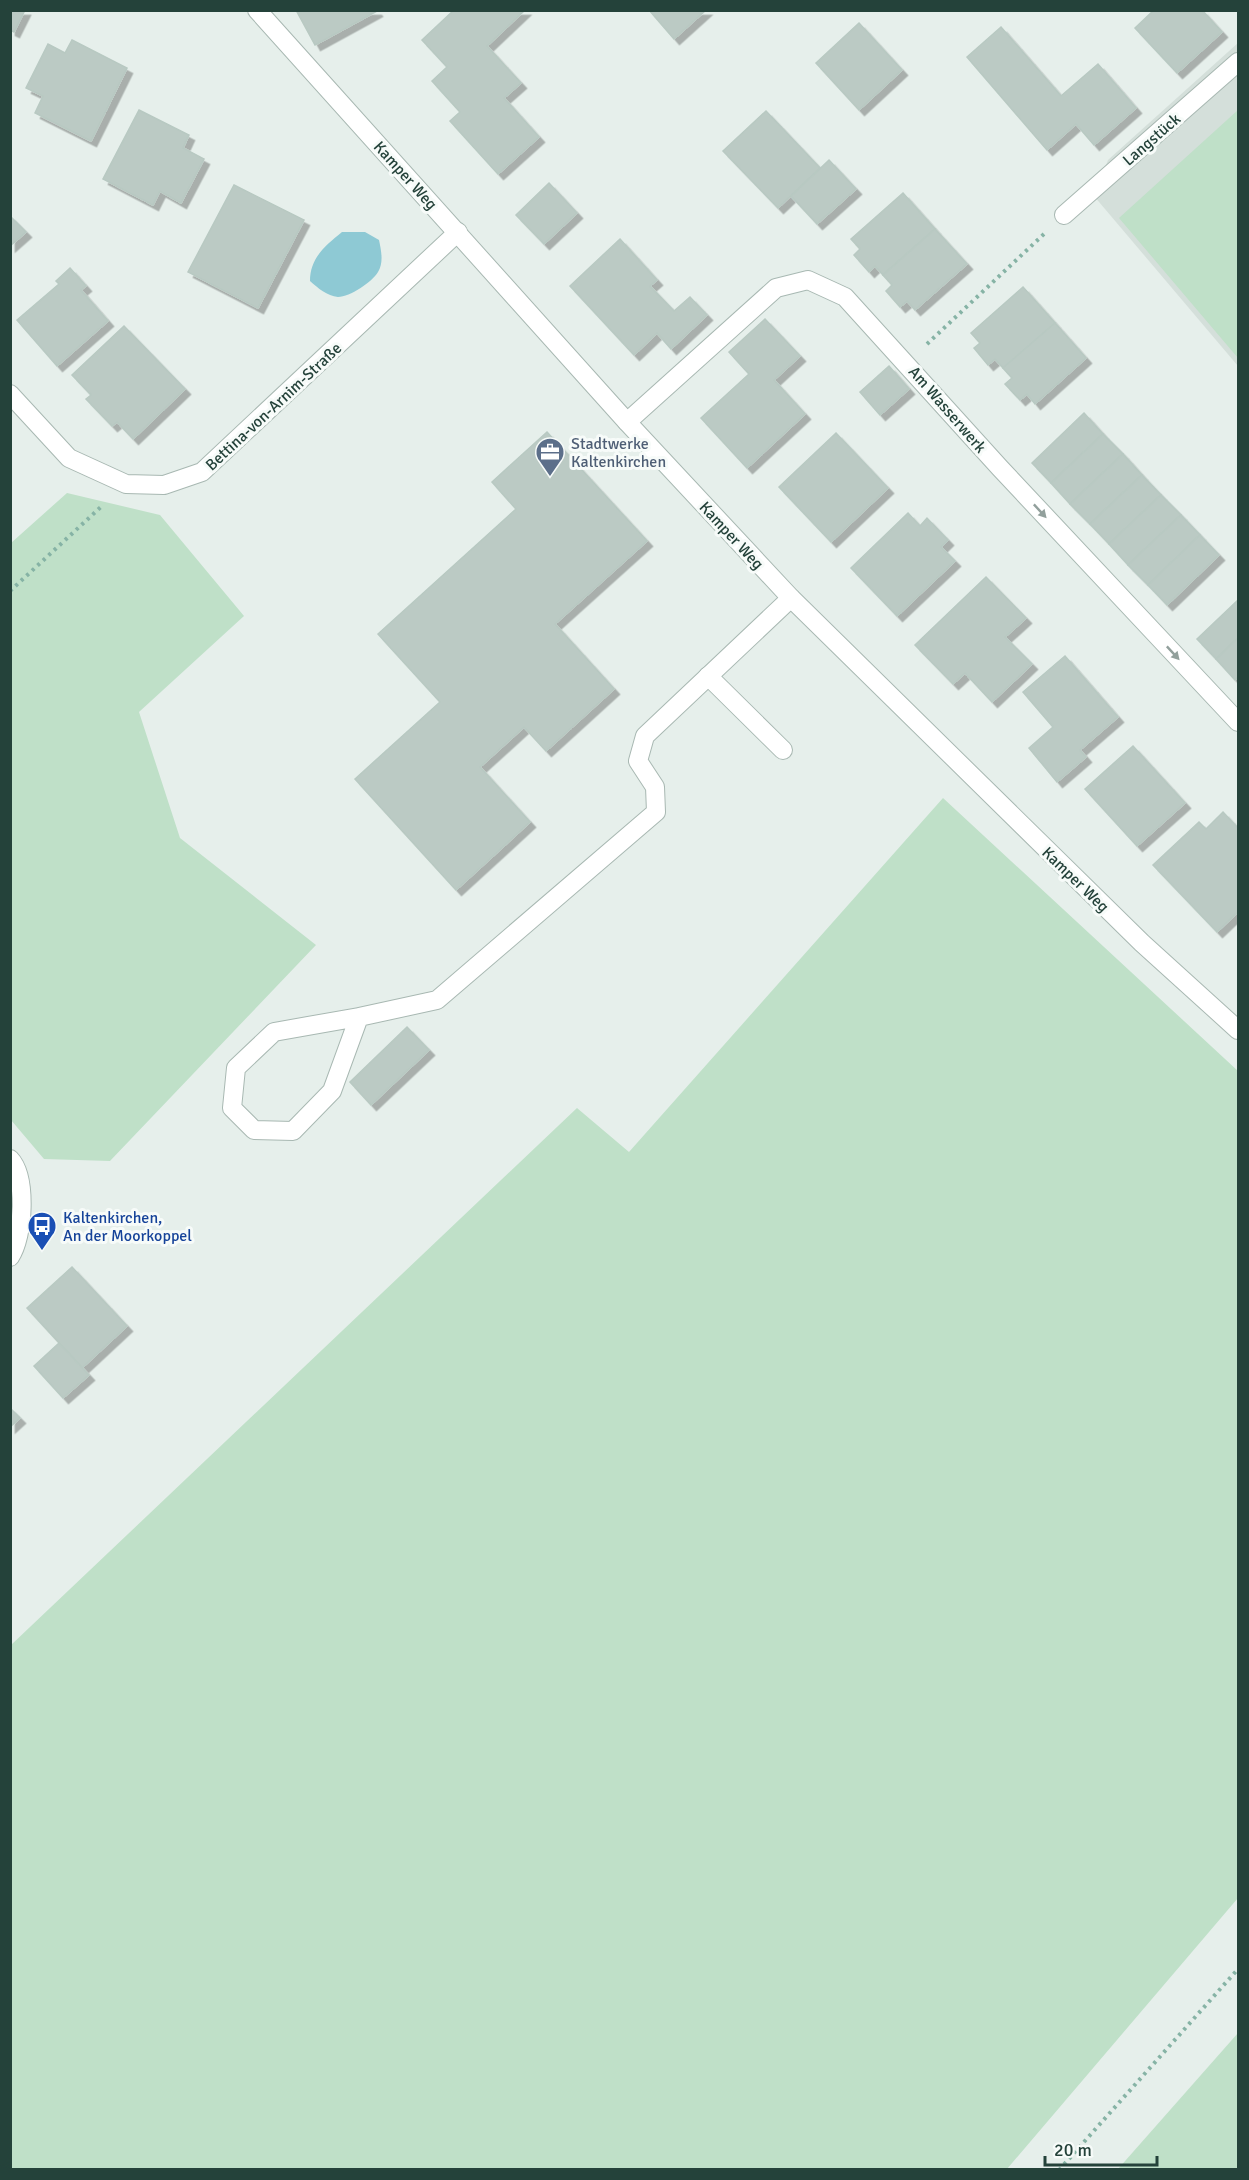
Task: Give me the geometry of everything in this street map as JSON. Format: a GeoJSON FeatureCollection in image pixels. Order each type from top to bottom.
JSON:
{"type":"FeatureCollection","features":[{"type":"Feature","properties":{"kind":"street","name":"Kamper Weg"},"geometry":{"type":"LineString","coordinates":[[257,10],[627,422],[791,598],[1142,943],[1239,1030]]}},
{"type":"Feature","properties":{"kind":"street","name":"Langstück"},"geometry":{"type":"LineString","coordinates":[[1064,215],[1239,62]]}},
{"type":"Feature","properties":{"kind":"street","name":"Bettina-von-Arnim-Straße"},"geometry":{"type":"LineString","coordinates":[[10,394],[69,458],[126,484],[164,485],[202,472],[458,232]]}},
{"type":"Feature","properties":{"kind":"street","name":"Am Wasserwerk"},"geometry":{"type":"LineString","coordinates":[[627,422],[776,288],[808,280],[845,297],[1000,468],[1239,722]]}},
{"type":"Feature","properties":{"kind":"street"},"geometry":{"type":"LineString","coordinates":[[359,1017],[332,1091],[293,1131],[254,1130],[232,1108],[236,1068],[274,1032],[437,1000],[656,812],[655,787],[638,761],[645,735],[791,598]]}},
{"type":"Feature","properties":{"kind":"street"},"geometry":{"type":"LineString","coordinates":[[708,676],[783,750]]}},
{"type":"Feature","properties":{"kind":"street"},"geometry":{"type":"LineString","coordinates":[[10,1159],[18,1167],[22,1226],[17,1247],[10,1257]]}},
{"type":"Feature","properties":{"kind":"path"},"geometry":{"type":"LineString","coordinates":[[906,363],[1064,215]]}},
{"type":"Feature","properties":{"kind":"path"},"geometry":{"type":"LineString","coordinates":[[10,591],[126,484]]}},
{"type":"Feature","properties":{"kind":"path"},"geometry":{"type":"LineString","coordinates":[[1059,2169],[1239,1968]]}},
{"type":"Feature","properties":{"kind":"shaded area"},"geometry":{"type":"Polygon","coordinates":[[[1238,43],[1238,366],[1094,196],[1108,160],[1238,43]]]}},
{"type":"Feature","properties":{"kind":"green space"},"geometry":{"type":"Polygon","coordinates":[[[1238,110],[1238,358],[1119,218],[1238,110]]]}},
{"type":"Feature","properties":{"kind":"green space"},"geometry":{"type":"Polygon","coordinates":[[[67,493],[160,515],[244,616],[139,712],[180,838],[316,945],[110,1161],[44,1159],[11,1120],[11,543],[67,493]]]}},
{"type":"Feature","properties":{"kind":"green space"},"geometry":{"type":"Polygon","coordinates":[[[943,798],[1238,1071],[1238,1898],[1007,2169],[11,2169],[11,1645],[577,1108],[629,1152],[943,798]]]}},
{"type":"Feature","properties":{"kind":"green space"},"geometry":{"type":"Polygon","coordinates":[[[1238,2033],[1238,2169],[1118,2169],[1238,2033]]]}},
{"type":"Feature","properties":{"kind":"water"},"geometry":{"type":"Polygon","coordinates":[[[342,232],[365,232],[379,240],[381,260],[378,272],[371,280],[354,292],[338,297],[319,289],[310,281],[316,259],[324,248],[342,232]]]}},
{"type":"Feature","properties":{"kind":"building"},"geometry":{"type":"Polygon","coordinates":[[[10,10],[25,10],[14,32],[10,30],[10,10]]]}},
{"type":"Feature","properties":{"kind":"building"},"geometry":{"type":"Polygon","coordinates":[[[296,10],[376,10],[377,11],[315,45],[296,10]]]}},
{"type":"Feature","properties":{"kind":"building"},"geometry":{"type":"Polygon","coordinates":[[[454,10],[525,10],[487,46],[521,83],[504,98],[539,137],[498,174],[450,121],[460,112],[432,81],[447,67],[422,40],[454,10]]]}},
{"type":"Feature","properties":{"kind":"building"},"geometry":{"type":"Polygon","coordinates":[[[649,10],[706,10],[674,39],[649,10]]]}},
{"type":"Feature","properties":{"kind":"building"},"geometry":{"type":"Polygon","coordinates":[[[1154,10],[1202,10],[1222,32],[1177,73],[1135,28],[1154,10]]]}},
{"type":"Feature","properties":{"kind":"building"},"geometry":{"type":"Polygon","coordinates":[[[859,23],[902,70],[859,110],[816,63],[859,23]]]}},
{"type":"Feature","properties":{"kind":"building"},"geometry":{"type":"Polygon","coordinates":[[[1001,27],[1061,96],[1098,64],[1136,108],[1094,145],[1076,124],[1047,150],[967,57],[1001,27]]]}},
{"type":"Feature","properties":{"kind":"building"},"geometry":{"type":"Polygon","coordinates":[[[72,40],[127,68],[91,141],[35,113],[43,96],[26,88],[48,44],[65,53],[72,40]]]}},
{"type":"Feature","properties":{"kind":"building"},"geometry":{"type":"Polygon","coordinates":[[[139,110],[189,135],[183,148],[204,159],[181,203],[160,191],[153,205],[103,179],[139,110]]]}},
{"type":"Feature","properties":{"kind":"building"},"geometry":{"type":"Polygon","coordinates":[[[766,111],[820,168],[778,208],[723,151],[766,111]]]}},
{"type":"Feature","properties":{"kind":"building"},"geometry":{"type":"Polygon","coordinates":[[[829,160],[856,189],[817,224],[791,196],[829,160]]]}},
{"type":"Feature","properties":{"kind":"building"},"geometry":{"type":"Polygon","coordinates":[[[549,183],[577,213],[544,244],[516,215],[549,183]]]}},
{"type":"Feature","properties":{"kind":"building"},"geometry":{"type":"Polygon","coordinates":[[[234,185],[304,220],[258,308],[188,272],[234,185]]]}},
{"type":"Feature","properties":{"kind":"building"},"geometry":{"type":"Polygon","coordinates":[[[903,193],[935,229],[883,275],[875,266],[869,272],[854,255],[860,249],[851,239],[903,193]]]}},
{"type":"Feature","properties":{"kind":"building"},"geometry":{"type":"Polygon","coordinates":[[[10,216],[26,232],[10,246],[10,216]]]}},
{"type":"Feature","properties":{"kind":"building"},"geometry":{"type":"Polygon","coordinates":[[[935,229],[967,264],[915,310],[907,301],[900,307],[886,291],[892,285],[883,275],[935,229]]]}},
{"type":"Feature","properties":{"kind":"building"},"geometry":{"type":"Polygon","coordinates":[[[620,239],[657,280],[650,286],[674,311],[690,297],[707,315],[671,349],[657,333],[634,355],[570,286],[620,239]]]}},
{"type":"Feature","properties":{"kind":"building"},"geometry":{"type":"Polygon","coordinates":[[[70,268],[86,286],[81,290],[108,321],[57,366],[17,320],[59,284],[56,281],[70,268]]]}},
{"type":"Feature","properties":{"kind":"building"},"geometry":{"type":"Polygon","coordinates":[[[1023,287],[1055,323],[1003,368],[995,359],[988,365],[974,348],[980,343],[971,333],[1023,287]]]}},
{"type":"Feature","properties":{"kind":"building"},"geometry":{"type":"Polygon","coordinates":[[[765,319],[800,356],[774,380],[805,414],[747,468],[701,418],[749,374],[729,352],[765,319]]]}},
{"type":"Feature","properties":{"kind":"building"},"geometry":{"type":"Polygon","coordinates":[[[1055,323],[1086,358],[1035,404],[1027,394],[1020,400],[1005,384],[1012,378],[1003,368],[1055,323]]]}},
{"type":"Feature","properties":{"kind":"building"},"geometry":{"type":"Polygon","coordinates":[[[124,326],[185,389],[133,439],[117,422],[112,426],[86,399],[91,395],[72,375],[124,326]]]}},
{"type":"Feature","properties":{"kind":"building"},"geometry":{"type":"Polygon","coordinates":[[[889,366],[909,389],[880,415],[860,392],[889,366]]]}},
{"type":"Feature","properties":{"kind":"building"},"geometry":{"type":"Polygon","coordinates":[[[1084,413],[1103,434],[1051,483],[1032,463],[1084,413]]]}},
{"type":"Feature","properties":{"kind":"building"},"geometry":{"type":"Polygon","coordinates":[[[547,432],[647,541],[555,624],[614,689],[546,751],[524,727],[480,767],[530,822],[456,890],[355,779],[440,702],[378,634],[516,509],[492,482],[547,432]]]}},
{"type":"Feature","properties":{"kind":"building"},"geometry":{"type":"Polygon","coordinates":[[[836,433],[888,488],[831,542],[779,487],[836,433]]]}},
{"type":"Feature","properties":{"kind":"building"},"geometry":{"type":"Polygon","coordinates":[[[1103,434],[1123,454],[1070,504],[1051,483],[1103,434]]]}},
{"type":"Feature","properties":{"kind":"building"},"geometry":{"type":"Polygon","coordinates":[[[1123,454],[1142,475],[1090,524],[1070,504],[1123,454]]]}},
{"type":"Feature","properties":{"kind":"building"},"geometry":{"type":"Polygon","coordinates":[[[1142,475],[1161,495],[1109,544],[1090,524],[1142,475]]]}},
{"type":"Feature","properties":{"kind":"building"},"geometry":{"type":"Polygon","coordinates":[[[1161,495],[1181,515],[1128,565],[1109,544],[1161,495]]]}},
{"type":"Feature","properties":{"kind":"building"},"geometry":{"type":"Polygon","coordinates":[[[908,513],[920,526],[927,518],[948,540],[941,547],[955,561],[897,616],[851,568],[908,513]]]}},
{"type":"Feature","properties":{"kind":"building"},"geometry":{"type":"Polygon","coordinates":[[[1181,515],[1200,535],[1148,585],[1128,565],[1181,515]]]}},
{"type":"Feature","properties":{"kind":"building"},"geometry":{"type":"Polygon","coordinates":[[[1200,535],[1219,555],[1167,605],[1148,585],[1200,535]]]}},
{"type":"Feature","properties":{"kind":"building"},"geometry":{"type":"Polygon","coordinates":[[[986,577],[1026,618],[1005,637],[1032,664],[992,702],[965,673],[953,684],[915,645],[986,577]]]}},
{"type":"Feature","properties":{"kind":"building"},"geometry":{"type":"Polygon","coordinates":[[[1238,600],[1238,638],[1216,659],[1197,639],[1238,600]]]}},
{"type":"Feature","properties":{"kind":"building"},"geometry":{"type":"Polygon","coordinates":[[[1238,638],[1238,677],[1235,680],[1216,659],[1238,638]]]}},
{"type":"Feature","properties":{"kind":"building"},"geometry":{"type":"Polygon","coordinates":[[[1065,656],[1118,717],[1080,750],[1086,757],[1057,782],[1029,748],[1053,727],[1023,692],[1065,656]]]}},
{"type":"Feature","properties":{"kind":"building"},"geometry":{"type":"Polygon","coordinates":[[[1133,746],[1185,803],[1137,846],[1085,789],[1133,746]]]}},
{"type":"Feature","properties":{"kind":"building"},"geometry":{"type":"Polygon","coordinates":[[[1223,812],[1238,828],[1238,912],[1217,932],[1153,865],[1199,822],[1206,829],[1223,812]]]}},
{"type":"Feature","properties":{"kind":"building"},"geometry":{"type":"Polygon","coordinates":[[[407,1027],[429,1050],[371,1105],[350,1082],[407,1027]]]}},
{"type":"Feature","properties":{"kind":"building"},"geometry":{"type":"Polygon","coordinates":[[[72,1267],[127,1326],[82,1368],[27,1308],[72,1267]]]}},
{"type":"Feature","properties":{"kind":"building"},"geometry":{"type":"Polygon","coordinates":[[[59,1343],[89,1375],[63,1398],[34,1366],[59,1343]]]}},
{"type":"Feature","properties":{"kind":"building"},"geometry":{"type":"Polygon","coordinates":[[[10,1408],[20,1418],[10,1427],[10,1408]]]}},
{"type":"Feature","properties":{"kind":"place","name":"Stadtwerke Kaltenkirchen"},"geometry":{"type":"Point","coordinates":[550,478]}},
{"type":"Feature","properties":{"kind":"place","name":"Kaltenkirchen, An der Moorkoppel"},"geometry":{"type":"Point","coordinates":[42,1252]}}]}
